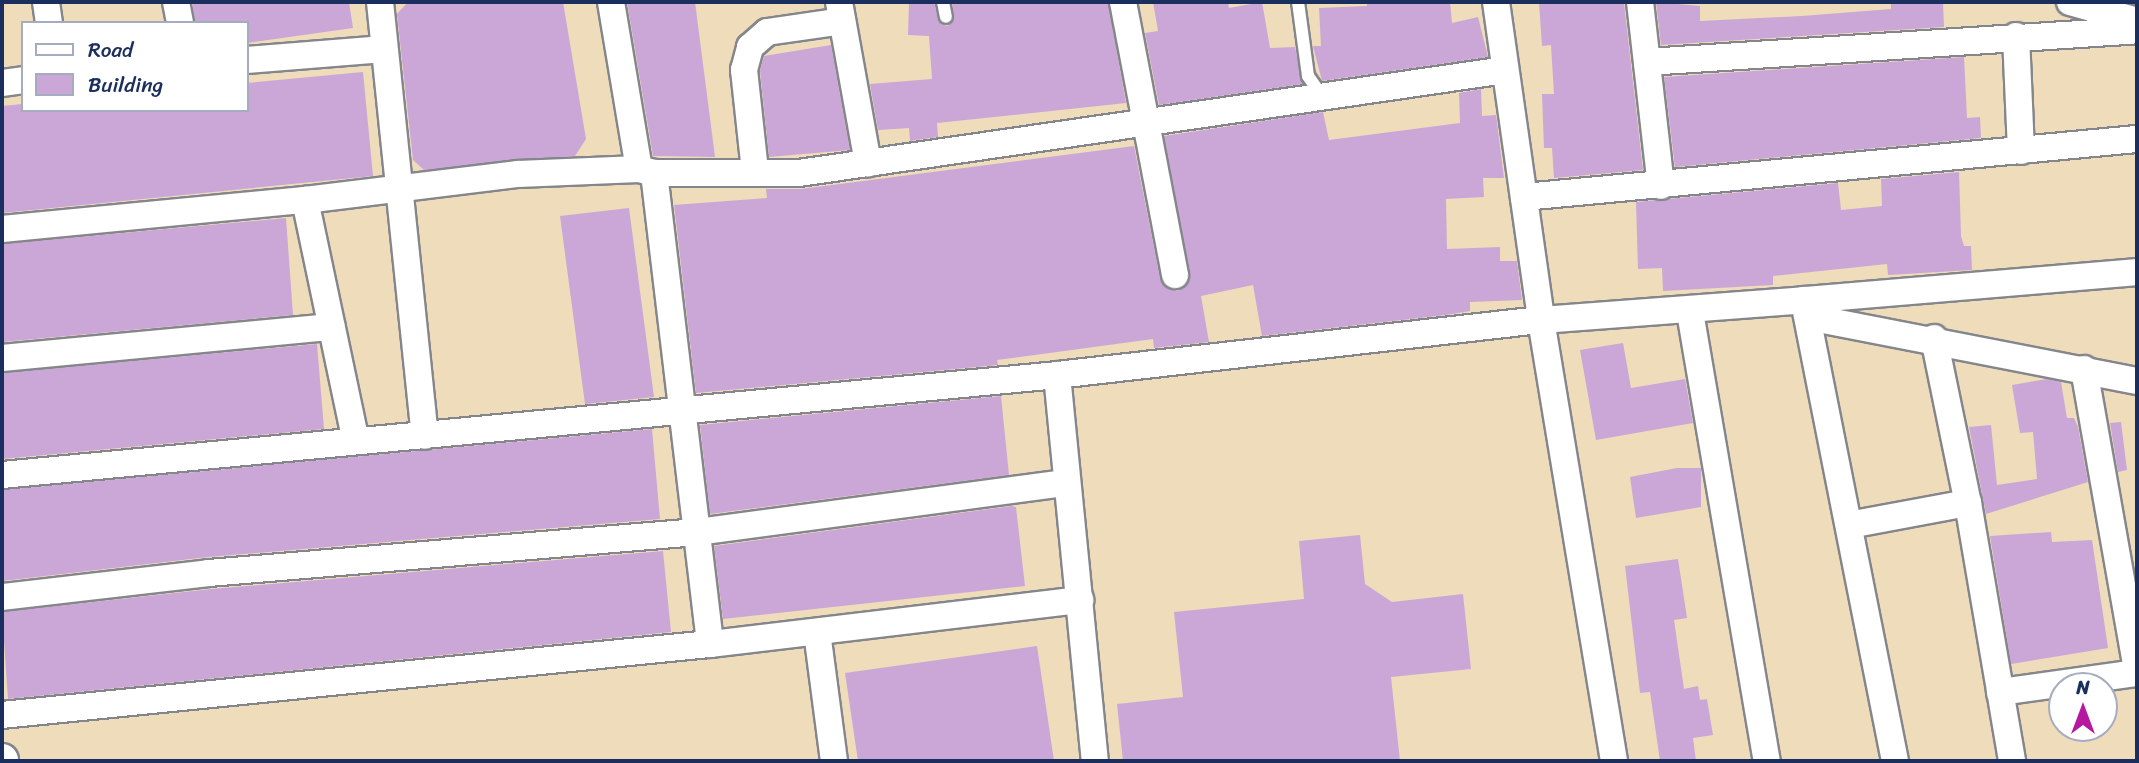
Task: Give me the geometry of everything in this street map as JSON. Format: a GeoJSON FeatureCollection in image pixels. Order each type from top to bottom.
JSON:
{"type":"FeatureCollection","features":[{"type":"Feature","properties":{"kind":"street"},"geometry":{"type":"LineString","coordinates":[[46,2],[49,21]]}},
{"type":"Feature","properties":{"kind":"street"},"geometry":{"type":"LineString","coordinates":[[176,2],[180,21]]}},
{"type":"Feature","properties":{"kind":"street"},"geometry":{"type":"LineString","coordinates":[[380,2],[425,436]]}},
{"type":"Feature","properties":{"kind":"street"},"geometry":{"type":"LineString","coordinates":[[611,2],[646,171],[684,407],[710,644]]}},
{"type":"Feature","properties":{"kind":"street"},"geometry":{"type":"LineString","coordinates":[[1123,2],[1175,275]]}},
{"type":"Feature","properties":{"kind":"street"},"geometry":{"type":"LineString","coordinates":[[1496,2],[1541,320],[1614,761]]}},
{"type":"Feature","properties":{"kind":"street"},"geometry":{"type":"LineString","coordinates":[[1640,2],[1661,186]]}},
{"type":"Feature","properties":{"kind":"street"},"geometry":{"type":"LineString","coordinates":[[2070,2],[2137,21]]}},
{"type":"Feature","properties":{"kind":"street"},"geometry":{"type":"LineString","coordinates":[[755,171],[744,70],[750,47],[767,32],[840,11],[868,163]]}},
{"type":"Feature","properties":{"kind":"street"},"geometry":{"type":"LineString","coordinates":[[1647,62],[2137,30]]}},
{"type":"Feature","properties":{"kind":"street"},"geometry":{"type":"LineString","coordinates":[[2016,36],[2021,151]]}},
{"type":"Feature","properties":{"kind":"street"},"geometry":{"type":"LineString","coordinates":[[248,60],[384,49]]}},
{"type":"Feature","properties":{"kind":"street"},"geometry":{"type":"LineString","coordinates":[[2,229],[305,201],[399,185],[518,174],[646,171],[799,173],[1505,70]]}},
{"type":"Feature","properties":{"kind":"street"},"geometry":{"type":"LineString","coordinates":[[2,83],[21,80]]}},
{"type":"Feature","properties":{"kind":"street"},"geometry":{"type":"LineString","coordinates":[[1524,197],[2137,139]]}},
{"type":"Feature","properties":{"kind":"street"},"geometry":{"type":"LineString","coordinates":[[305,201],[356,442]]}},
{"type":"Feature","properties":{"kind":"street"},"geometry":{"type":"LineString","coordinates":[[2,475],[425,436],[684,407],[1057,375],[1541,320],[1806,308],[2137,272]]}},
{"type":"Feature","properties":{"kind":"street"},"geometry":{"type":"LineString","coordinates":[[1806,308],[2137,381]]}},
{"type":"Feature","properties":{"kind":"street"},"geometry":{"type":"LineString","coordinates":[[1806,308],[1895,761]]}},
{"type":"Feature","properties":{"kind":"street"},"geometry":{"type":"LineString","coordinates":[[1690,312],[1767,761]]}},
{"type":"Feature","properties":{"kind":"street"},"geometry":{"type":"LineString","coordinates":[[2,358],[332,327]]}},
{"type":"Feature","properties":{"kind":"street"},"geometry":{"type":"LineString","coordinates":[[1934,338],[1968,503],[2012,761]]}},
{"type":"Feature","properties":{"kind":"street"},"geometry":{"type":"LineString","coordinates":[[2000,692],[2137,672],[2128,552],[2084,369]]}},
{"type":"Feature","properties":{"kind":"street"},"geometry":{"type":"LineString","coordinates":[[1057,375],[1095,761]]}},
{"type":"Feature","properties":{"kind":"street"},"geometry":{"type":"LineString","coordinates":[[2,597],[209,573],[698,532],[1066,483]]}},
{"type":"Feature","properties":{"kind":"street"},"geometry":{"type":"LineString","coordinates":[[1849,525],[1968,503]]}},
{"type":"Feature","properties":{"kind":"street"},"geometry":{"type":"LineString","coordinates":[[2,715],[710,644],[1080,600]]}},
{"type":"Feature","properties":{"kind":"street"},"geometry":{"type":"LineString","coordinates":[[817,632],[834,761]]}},
{"type":"Feature","properties":{"kind":"lane"},"geometry":{"type":"LineString","coordinates":[[943,2],[946,17]]}},
{"type":"Feature","properties":{"kind":"lane"},"geometry":{"type":"LineString","coordinates":[[1298,2],[1308,76],[1322,96]]}},
{"type":"Feature","properties":{"kind":"building"},"geometry":{"type":"Polygon","coordinates":[[[192,2],[349,2],[353,28],[248,43],[248,21],[195,21],[192,2]]]}},
{"type":"Feature","properties":{"kind":"building"},"geometry":{"type":"Polygon","coordinates":[[[408,2],[563,2],[586,139],[575,156],[424,170],[413,160],[397,14],[408,2]]]}},
{"type":"Feature","properties":{"kind":"building"},"geometry":{"type":"Polygon","coordinates":[[[627,2],[695,2],[715,157],[653,156],[627,2]]]}},
{"type":"Feature","properties":{"kind":"building"},"geometry":{"type":"Polygon","coordinates":[[[909,2],[934,2],[939,22],[947,26],[954,19],[952,2],[1108,2],[1126,103],[937,123],[938,137],[910,141],[909,128],[878,130],[870,84],[932,79],[929,36],[908,35],[909,2]]]}},
{"type":"Feature","properties":{"kind":"building"},"geometry":{"type":"Polygon","coordinates":[[[1153,2],[1228,2],[1229,8],[1262,2],[1270,48],[1295,47],[1303,84],[1159,105],[1145,33],[1158,31],[1153,2]]]}},
{"type":"Feature","properties":{"kind":"building"},"geometry":{"type":"Polygon","coordinates":[[[1367,2],[1450,2],[1452,23],[1478,17],[1488,57],[1322,81],[1313,46],[1321,46],[1319,8],[1367,6],[1367,2]]]}},
{"type":"Feature","properties":{"kind":"building"},"geometry":{"type":"Polygon","coordinates":[[[1656,2],[1700,6],[1700,21],[1891,9],[1891,2],[1943,3],[1944,27],[1661,45],[1656,2]]]}},
{"type":"Feature","properties":{"kind":"building"},"geometry":{"type":"Polygon","coordinates":[[[1539,3],[1624,3],[1643,170],[1554,178],[1552,148],[1544,148],[1542,94],[1554,94],[1551,45],[1542,46],[1539,3]]]}},
{"type":"Feature","properties":{"kind":"building"},"geometry":{"type":"Polygon","coordinates":[[[831,45],[850,150],[769,157],[760,71],[764,56],[831,45]]]}},
{"type":"Feature","properties":{"kind":"building"},"geometry":{"type":"Polygon","coordinates":[[[1964,57],[1967,118],[1980,117],[1981,138],[1675,167],[1664,77],[1964,57]]]}},
{"type":"Feature","properties":{"kind":"building"},"geometry":{"type":"Polygon","coordinates":[[[363,72],[373,176],[2,213],[2,106],[21,104],[21,112],[248,112],[248,83],[363,72]]]}},
{"type":"Feature","properties":{"kind":"building"},"geometry":{"type":"Polygon","coordinates":[[[1481,89],[1482,116],[1496,115],[1504,178],[1483,178],[1484,197],[1446,199],[1447,249],[1500,247],[1500,261],[1517,261],[1522,300],[1470,302],[1470,311],[1446,315],[1262,336],[1253,285],[1201,296],[1209,342],[1154,348],[1153,339],[997,360],[998,365],[696,393],[674,205],[767,198],[766,189],[801,189],[1134,146],[1160,278],[1164,286],[1177,291],[1186,286],[1190,272],[1164,136],[1323,112],[1329,140],[1460,123],[1459,93],[1481,89]]]}},
{"type":"Feature","properties":{"kind":"building"},"geometry":{"type":"Polygon","coordinates":[[[1959,172],[1961,236],[1964,246],[1971,246],[1972,270],[1888,275],[1887,264],[1773,276],[1773,285],[1663,291],[1662,268],[1638,269],[1636,202],[1838,183],[1841,210],[1882,206],[1881,179],[1959,172]]]}},
{"type":"Feature","properties":{"kind":"building"},"geometry":{"type":"Polygon","coordinates":[[[629,208],[654,397],[585,404],[560,216],[629,208]]]}},
{"type":"Feature","properties":{"kind":"building"},"geometry":{"type":"Polygon","coordinates":[[[286,218],[293,315],[2,342],[2,244],[286,218]]]}},
{"type":"Feature","properties":{"kind":"building"},"geometry":{"type":"Polygon","coordinates":[[[1623,343],[1631,388],[1685,379],[1693,423],[1596,440],[1580,350],[1623,343]]]}},
{"type":"Feature","properties":{"kind":"building"},"geometry":{"type":"Polygon","coordinates":[[[317,344],[324,429],[2,459],[2,373],[317,344]]]}},
{"type":"Feature","properties":{"kind":"building"},"geometry":{"type":"Polygon","coordinates":[[[2047,379],[2061,382],[2067,418],[2074,418],[2078,427],[2088,482],[1986,514],[1969,427],[1991,425],[1997,485],[2037,479],[2033,432],[2020,433],[2012,385],[2047,379]]]}},
{"type":"Feature","properties":{"kind":"building"},"geometry":{"type":"Polygon","coordinates":[[[1001,396],[1009,475],[710,514],[700,425],[1001,396]]]}},
{"type":"Feature","properties":{"kind":"building"},"geometry":{"type":"Polygon","coordinates":[[[2121,422],[2127,470],[2118,472],[2110,423],[2121,422]]]}},
{"type":"Feature","properties":{"kind":"building"},"geometry":{"type":"Polygon","coordinates":[[[652,429],[660,519],[208,557],[2,581],[2,490],[652,429]]]}},
{"type":"Feature","properties":{"kind":"building"},"geometry":{"type":"Polygon","coordinates":[[[1677,468],[1701,468],[1701,507],[1636,518],[1630,477],[1677,468]]]}},
{"type":"Feature","properties":{"kind":"building"},"geometry":{"type":"Polygon","coordinates":[[[1016,507],[1025,586],[723,619],[714,546],[1016,507]]]}},
{"type":"Feature","properties":{"kind":"building"},"geometry":{"type":"Polygon","coordinates":[[[2051,532],[2052,542],[2092,540],[2108,648],[2011,664],[1990,536],[2051,532]]]}},
{"type":"Feature","properties":{"kind":"building"},"geometry":{"type":"Polygon","coordinates":[[[1360,535],[1365,584],[1392,602],[1463,594],[1471,669],[1391,677],[1400,761],[1123,761],[1117,704],[1183,697],[1174,612],[1304,599],[1299,541],[1360,535]]]}},
{"type":"Feature","properties":{"kind":"building"},"geometry":{"type":"Polygon","coordinates":[[[663,551],[671,632],[8,699],[2,612],[211,589],[663,551]]]}},
{"type":"Feature","properties":{"kind":"building"},"geometry":{"type":"Polygon","coordinates":[[[1678,559],[1687,618],[1674,620],[1684,689],[1698,686],[1700,700],[1707,699],[1713,735],[1693,738],[1696,761],[1660,761],[1650,692],[1640,693],[1625,566],[1678,559]]]}},
{"type":"Feature","properties":{"kind":"building"},"geometry":{"type":"Polygon","coordinates":[[[1037,646],[1054,761],[858,761],[845,673],[1037,646]]]}}]}
